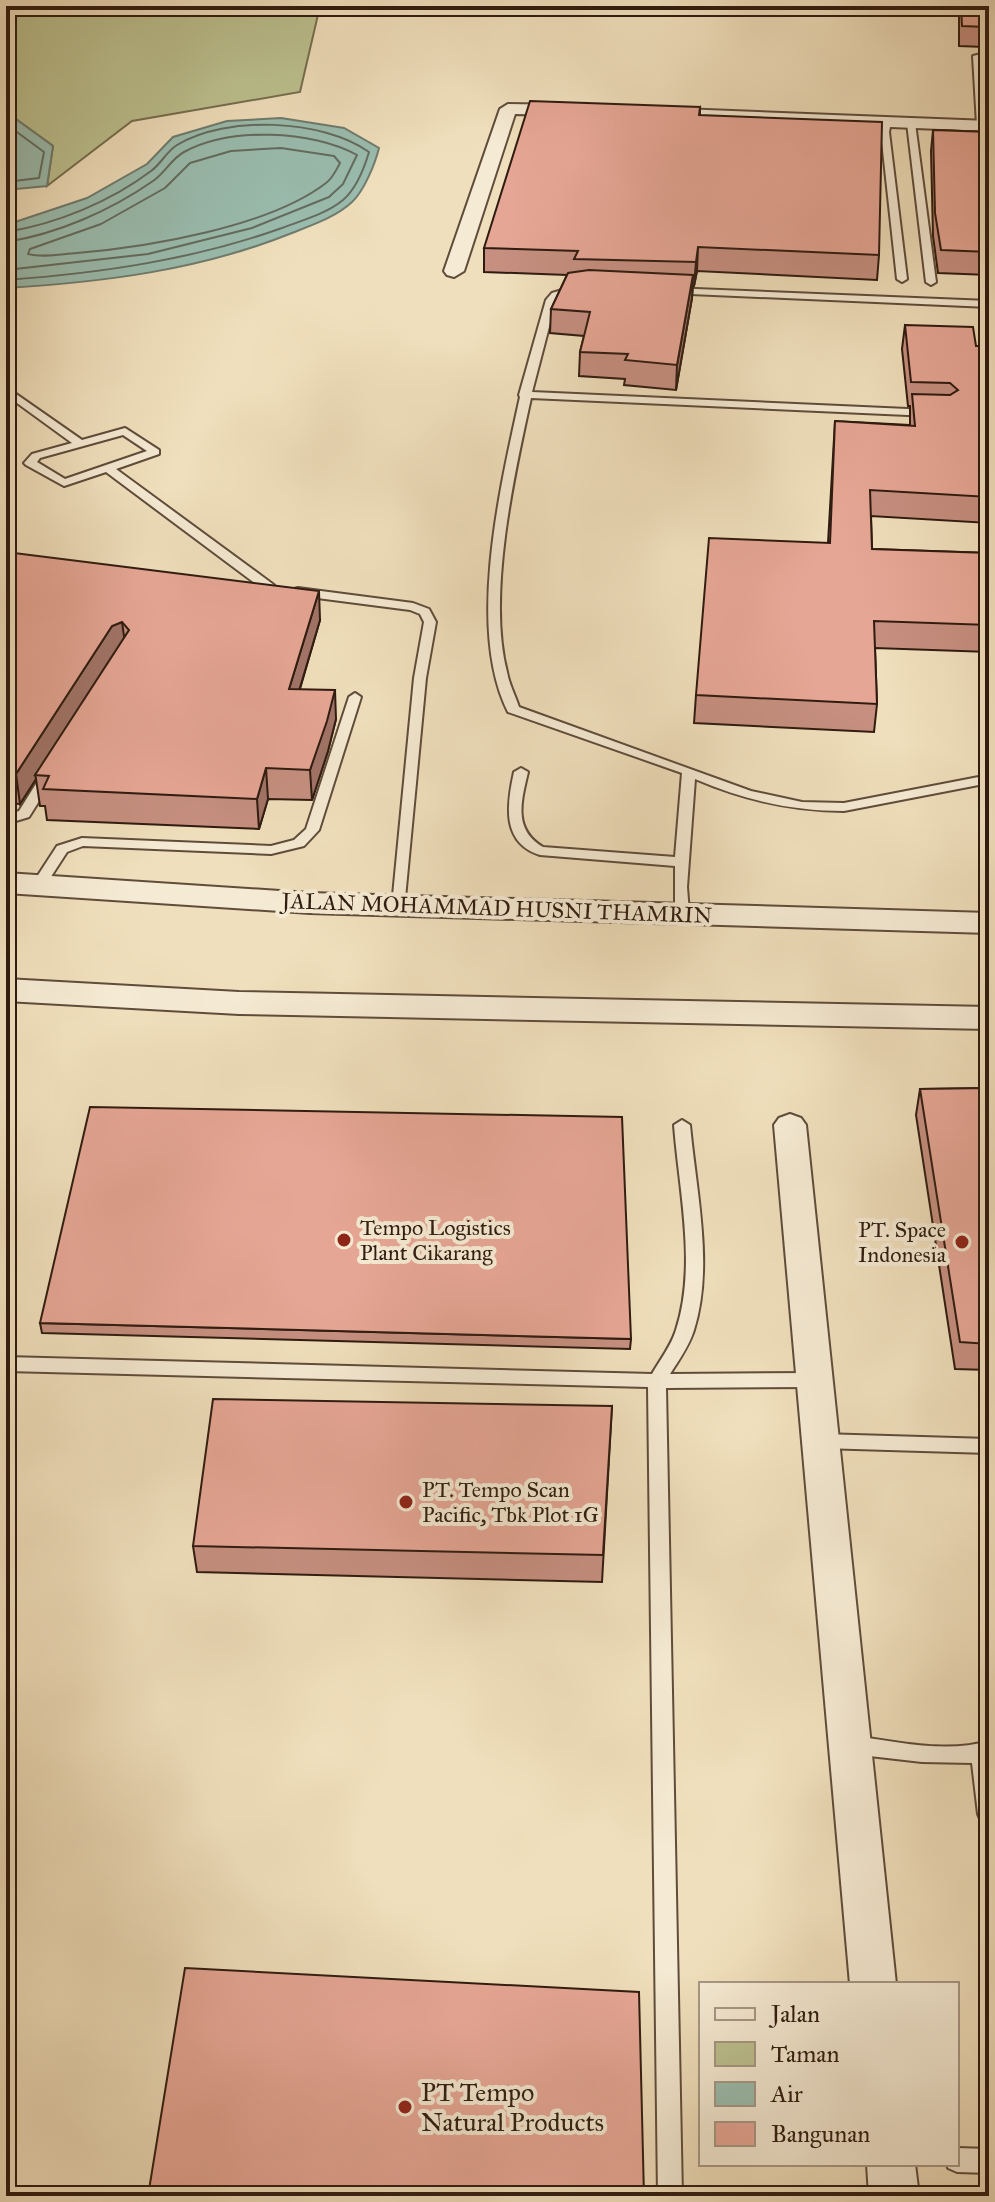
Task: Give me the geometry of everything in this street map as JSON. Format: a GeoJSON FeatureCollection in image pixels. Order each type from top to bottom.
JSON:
{"type":"FeatureCollection","features":[{"type":"Feature","properties":{"kind":"street"},"geometry":{"type":"LineString","coordinates":[[454,271],[508,109],[592,111]]}},
{"type":"Feature","properties":{"kind":"street"},"geometry":{"type":"LineString","coordinates":[[638,112],[985,126]]}},
{"type":"Feature","properties":{"kind":"street","name":"JALAN MOHAMMAD HUSNI THAMRIN"},"geometry":{"type":"LineString","coordinates":[[22,885],[194,898],[989,923]]}},
{"type":"Feature","properties":{"kind":"street"},"geometry":{"type":"LineString","coordinates":[[6,990],[239,1003],[989,1018]]}},
{"type":"Feature","properties":{"kind":"street"},"geometry":{"type":"LineString","coordinates":[[790,1125],[873,1982]]}},
{"type":"Feature","properties":{"kind":"street"},"geometry":{"type":"LineString","coordinates":[[891,2166],[894,2196]]}},
{"type":"Feature","properties":{"kind":"lane"},"geometry":{"type":"LineString","coordinates":[[985,126],[977,56],[989,54]]}},
{"type":"Feature","properties":{"kind":"lane"},"geometry":{"type":"LineString","coordinates":[[887,122],[885,132],[902,279]]}},
{"type":"Feature","properties":{"kind":"lane"},"geometry":{"type":"LineString","coordinates":[[911,123],[931,282]]}},
{"type":"Feature","properties":{"kind":"lane"},"geometry":{"type":"LineString","coordinates":[[588,288],[564,292],[551,300],[524,395],[506,498],[495,608],[497,653],[505,695],[513,709],[689,771],[743,796],[821,808],[844,807],[989,779]]}},
{"type":"Feature","properties":{"kind":"lane"},"geometry":{"type":"LineString","coordinates":[[665,291],[989,304]]}},
{"type":"Feature","properties":{"kind":"lane"},"geometry":{"type":"LineString","coordinates":[[9,395],[79,443]]}},
{"type":"Feature","properties":{"kind":"lane"},"geometry":{"type":"LineString","coordinates":[[524,395],[947,414]]}},
{"type":"Feature","properties":{"kind":"lane"},"geometry":{"type":"LineString","coordinates":[[125,431],[155,449],[152,455],[109,469],[59,482],[30,463],[36,456],[125,431]]}},
{"type":"Feature","properties":{"kind":"lane"},"geometry":{"type":"LineString","coordinates":[[109,469],[270,588]]}},
{"type":"Feature","properties":{"kind":"lane"},"geometry":{"type":"LineString","coordinates":[[242,585],[413,607],[425,612],[430,622],[420,678],[399,906]]}},
{"type":"Feature","properties":{"kind":"lane"},"geometry":{"type":"LineString","coordinates":[[22,885],[62,849],[82,842],[271,850],[299,843],[312,830],[355,697]]}},
{"type":"Feature","properties":{"kind":"lane"},"geometry":{"type":"LineString","coordinates":[[6,820],[24,814],[58,759]]}},
{"type":"Feature","properties":{"kind":"lane"},"geometry":{"type":"LineString","coordinates":[[682,913],[681,862],[689,771]]}},
{"type":"Feature","properties":{"kind":"lane"},"geometry":{"type":"LineString","coordinates":[[521,772],[512,812],[521,839],[540,851],[681,862]]}},
{"type":"Feature","properties":{"kind":"lane"},"geometry":{"type":"LineString","coordinates":[[670,2196],[657,1381],[686,1330],[692,1302],[693,1277],[682,1125]]}},
{"type":"Feature","properties":{"kind":"lane"},"geometry":{"type":"LineString","coordinates":[[6,1364],[657,1381],[815,1380]]}},
{"type":"Feature","properties":{"kind":"lane"},"geometry":{"type":"LineString","coordinates":[[821,1441],[989,1446]]}},
{"type":"Feature","properties":{"kind":"lane"},"geometry":{"type":"LineString","coordinates":[[850,1745],[946,1754],[985,1752],[989,1814]]}},
{"type":"Feature","properties":{"kind":"lane"},"geometry":{"type":"LineString","coordinates":[[959,2160],[989,2161]]}},
{"type":"Feature","properties":{"kind":"green space"},"geometry":{"type":"Polygon","coordinates":[[[6,6],[320,6],[300,92],[132,121],[47,186],[53,146],[13,117],[6,116],[6,6]]]}},
{"type":"Feature","properties":{"kind":"water"},"geometry":{"type":"Polygon","coordinates":[[[6,116],[13,117],[53,146],[47,186],[6,190],[6,116]]]}},
{"type":"Feature","properties":{"kind":"water"},"geometry":{"type":"Polygon","coordinates":[[[281,118],[344,128],[379,148],[361,191],[339,212],[257,246],[187,265],[116,278],[6,288],[6,225],[87,198],[147,164],[173,137],[227,121],[281,118]]]}},
{"type":"Feature","properties":{"kind":"building"},"geometry":{"type":"Polygon","coordinates":[[[961,6],[989,6],[989,29],[962,26],[961,6]]]}},
{"type":"Feature","properties":{"kind":"building"},"geometry":{"type":"Polygon","coordinates":[[[530,101],[700,107],[699,115],[882,122],[879,255],[698,247],[696,262],[574,259],[578,251],[484,248],[530,101]]]}},
{"type":"Feature","properties":{"kind":"building"},"geometry":{"type":"Polygon","coordinates":[[[933,130],[989,132],[989,252],[941,250],[935,213],[933,130]]]}},
{"type":"Feature","properties":{"kind":"building"},"geometry":{"type":"Polygon","coordinates":[[[589,270],[693,275],[677,365],[625,360],[628,354],[580,352],[590,312],[551,309],[568,273],[589,270]]]}},
{"type":"Feature","properties":{"kind":"building"},"geometry":{"type":"Polygon","coordinates":[[[905,325],[973,327],[976,346],[989,346],[989,497],[870,490],[872,549],[989,553],[989,625],[874,621],[877,704],[696,695],[709,538],[830,543],[835,421],[915,426],[912,394],[950,395],[958,390],[950,383],[911,382],[905,325]]]}},
{"type":"Feature","properties":{"kind":"building"},"geometry":{"type":"Polygon","coordinates":[[[6,552],[319,591],[289,689],[335,690],[310,770],[266,768],[257,799],[43,789],[49,776],[35,775],[129,630],[122,622],[112,626],[16,774],[6,773],[6,552]]]}},
{"type":"Feature","properties":{"kind":"building","name":"PT. Space Indonesia"},"geometry":{"type":"Polygon","coordinates":[[[989,1088],[989,1344],[960,1342],[920,1089],[989,1088]]]}},
{"type":"Feature","properties":{"kind":"building","name":"Tempo Logistics Plant Cikarang"},"geometry":{"type":"Polygon","coordinates":[[[90,1107],[622,1117],[631,1339],[40,1323],[90,1107]]]}},
{"type":"Feature","properties":{"kind":"building","name":"PT. Tempo Scan Pacific, Tbk Plot 1G"},"geometry":{"type":"Polygon","coordinates":[[[213,1399],[612,1406],[603,1555],[193,1546],[213,1399]]]}},
{"type":"Feature","properties":{"kind":"building","name":"PT Tempo Natural Products"},"geometry":{"type":"Polygon","coordinates":[[[185,1968],[639,1992],[644,2196],[148,2196],[185,1968]]]}},
{"type":"Feature","properties":{"kind":"place","name":"Tempo Logistics Plant Cikarang"},"geometry":{"type":"Point","coordinates":[344,1240]}},
{"type":"Feature","properties":{"kind":"place","name":"PT. Space Indonesia"},"geometry":{"type":"Point","coordinates":[962,1242]}},
{"type":"Feature","properties":{"kind":"place","name":"PT. Tempo Scan Pacific, Tbk Plot 1G"},"geometry":{"type":"Point","coordinates":[406,1502]}},
{"type":"Feature","properties":{"kind":"place","name":"PT Tempo Natural Products"},"geometry":{"type":"Point","coordinates":[405,2107]}}]}
